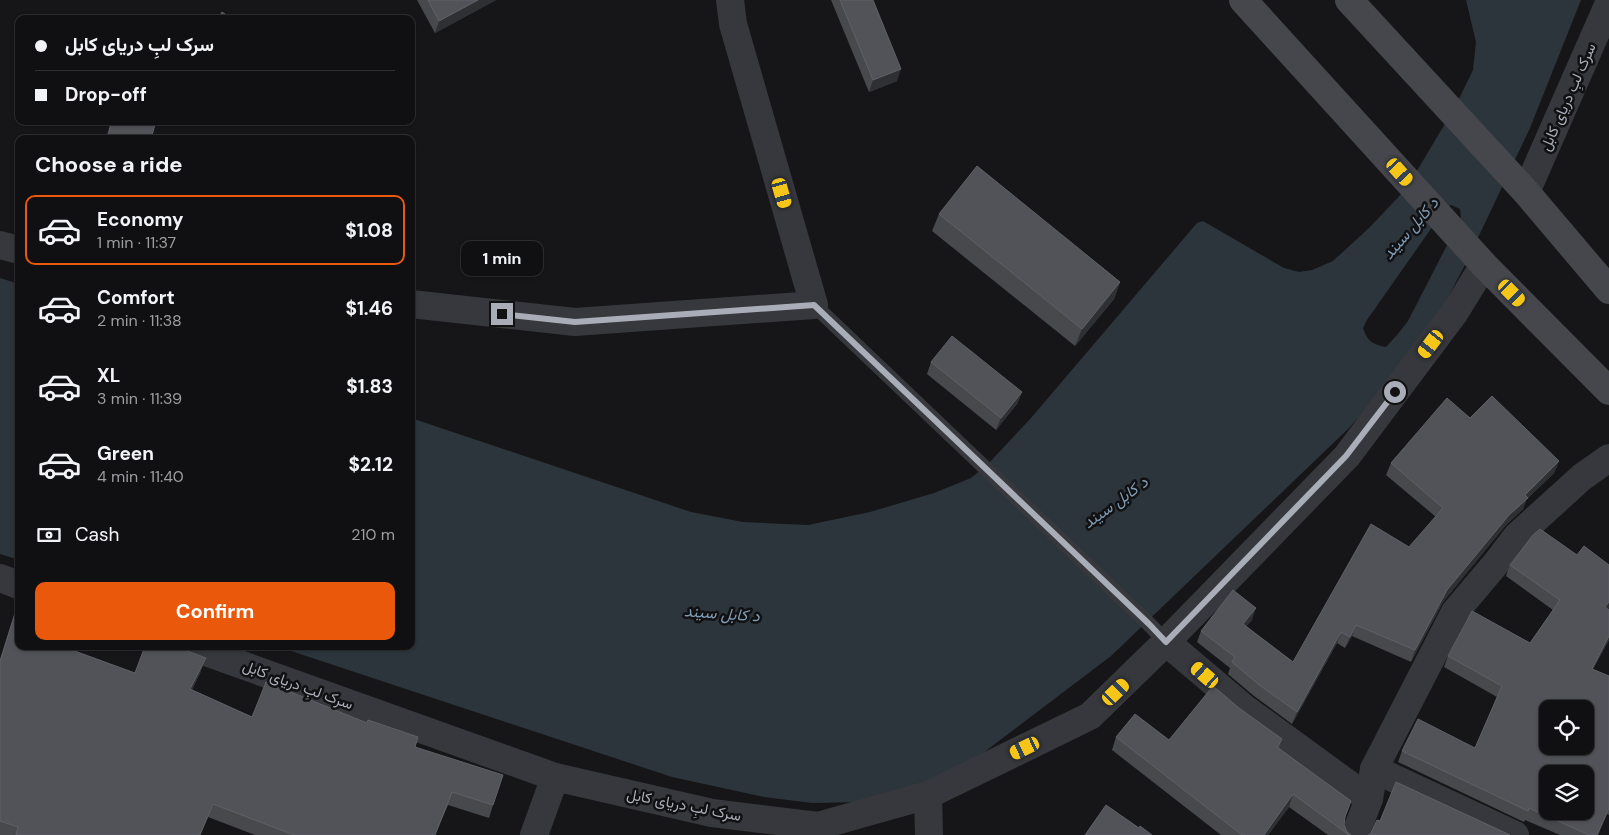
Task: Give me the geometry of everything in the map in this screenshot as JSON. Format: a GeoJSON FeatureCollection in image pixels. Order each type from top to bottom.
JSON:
{"type":"FeatureCollection","features":[{"type":"Feature","properties":{"kind":"main road"},"geometry":{"type":"LineString","coordinates":[[1349,0],[1522,188],[1609,290]]}},
{"type":"Feature","properties":{"kind":"main road"},"geometry":{"type":"LineString","coordinates":[[1250,7],[1481,261],[1609,392]]}},
{"type":"Feature","properties":{"kind":"street"},"geometry":{"type":"LineString","coordinates":[[415,304],[575,322],[814,305],[733,24],[730,0]]}},
{"type":"Feature","properties":{"kind":"street","name":"سرک لبِ دریای کابل"},"geometry":{"type":"LineString","coordinates":[[1522,188],[1609,3]]}},
{"type":"Feature","properties":{"kind":"street"},"geometry":{"type":"LineString","coordinates":[[0,245],[15,249]]}},
{"type":"Feature","properties":{"kind":"street","name":"سرک لبِ دریای کابل"},"geometry":{"type":"LineString","coordinates":[[200,650],[555,778],[712,813],[818,826],[928,796],[1090,716],[1158,633],[1346,456],[1455,312],[1481,261]]}},
{"type":"Feature","properties":{"kind":"street"},"geometry":{"type":"LineString","coordinates":[[1355,835],[1369,799],[1374,769],[1455,612],[1517,536],[1582,477],[1609,458]]}},
{"type":"Feature","properties":{"kind":"street"},"geometry":{"type":"LineString","coordinates":[[0,578],[15,584]]}},
{"type":"Feature","properties":{"kind":"street"},"geometry":{"type":"LineString","coordinates":[[1158,633],[1244,708],[1369,799]]}},
{"type":"Feature","properties":{"kind":"street"},"geometry":{"type":"LineString","coordinates":[[1374,769],[1515,835]]}},
{"type":"Feature","properties":{"kind":"street"},"geometry":{"type":"LineString","coordinates":[[534,835],[555,778]]}},
{"type":"Feature","properties":{"kind":"street"},"geometry":{"type":"LineString","coordinates":[[928,796],[929,835]]}},
{"type":"Feature","properties":{"kind":"lane"},"geometry":{"type":"LineString","coordinates":[[814,305],[1158,633]]}},
{"type":"Feature","properties":{"kind":"water","name":"د کابل سيند"},"geometry":{"type":"Polygon","coordinates":[[[1466,0],[1581,0],[1530,128],[1466,263],[1437,318],[1379,395],[1349,428],[1111,656],[979,756],[925,787],[861,802],[812,803],[764,797],[672,777],[288,650],[415,650],[415,419],[691,512],[743,522],[808,525],[870,512],[934,493],[971,478],[988,464],[1031,418],[1197,223],[1203,221],[1284,268],[1299,272],[1312,270],[1333,261],[1369,228],[1406,189],[1455,107],[1473,70],[1476,42],[1466,0]],[[1451,205],[1447,206],[1367,320],[1363,328],[1371,342],[1386,347],[1408,321],[1461,218],[1460,209],[1451,205]]]}},
{"type":"Feature","properties":{"kind":"water"},"geometry":{"type":"Polygon","coordinates":[[[0,278],[15,283],[15,559],[0,554],[0,278]]]}},
{"type":"Feature","properties":{"kind":"building"},"geometry":{"type":"Polygon","coordinates":[[[428,0],[478,0],[439,21],[428,0]]]}},
{"type":"Feature","properties":{"kind":"building"},"geometry":{"type":"Polygon","coordinates":[[[840,0],[873,0],[901,69],[873,80],[840,0]]]}},
{"type":"Feature","properties":{"kind":"building"},"geometry":{"type":"Polygon","coordinates":[[[111,125],[155,125],[152,135],[108,135],[111,125]]]}},
{"type":"Feature","properties":{"kind":"building"},"geometry":{"type":"Polygon","coordinates":[[[977,166],[1120,282],[1082,329],[939,214],[977,166]]]}},
{"type":"Feature","properties":{"kind":"building"},"geometry":{"type":"Polygon","coordinates":[[[952,336],[1022,392],[1001,418],[931,362],[952,336]]]}},
{"type":"Feature","properties":{"kind":"building"},"geometry":{"type":"Polygon","coordinates":[[[1492,396],[1559,461],[1525,495],[1528,498],[1509,515],[1447,590],[1415,650],[1356,625],[1350,637],[1341,632],[1297,712],[1258,684],[1232,662],[1235,657],[1201,631],[1233,590],[1256,608],[1243,624],[1293,662],[1371,524],[1409,547],[1443,508],[1391,463],[1447,398],[1470,418],[1492,396]]]}},
{"type":"Feature","properties":{"kind":"building"},"geometry":{"type":"Polygon","coordinates":[[[1540,529],[1577,555],[1584,546],[1609,565],[1609,602],[1605,607],[1609,610],[1609,636],[1592,669],[1609,676],[1609,808],[1597,835],[1589,835],[1556,820],[1594,820],[1594,765],[1539,765],[1539,812],[1529,808],[1528,811],[1402,751],[1418,719],[1475,748],[1502,686],[1448,656],[1472,611],[1530,643],[1560,600],[1510,565],[1533,535],[1540,529]]]}},
{"type":"Feature","properties":{"kind":"building"},"geometry":{"type":"Polygon","coordinates":[[[15,613],[15,650],[72,650],[135,673],[144,650],[185,650],[206,658],[190,689],[252,717],[266,682],[367,723],[368,720],[418,737],[415,747],[503,775],[493,805],[452,792],[435,835],[294,835],[213,804],[200,835],[16,835],[18,827],[0,821],[0,662],[15,613]]]}},
{"type":"Feature","properties":{"kind":"building"},"geometry":{"type":"Polygon","coordinates":[[[1213,686],[1239,708],[1282,739],[1277,747],[1351,801],[1344,825],[1347,832],[1351,835],[1293,794],[1264,835],[1242,835],[1116,737],[1135,714],[1169,740],[1213,686]]]}},
{"type":"Feature","properties":{"kind":"building"},"geometry":{"type":"Polygon","coordinates":[[[1396,782],[1510,835],[1370,835],[1377,820],[1380,821],[1396,782]]]}},
{"type":"Feature","properties":{"kind":"building"},"geometry":{"type":"Polygon","coordinates":[[[1106,805],[1139,828],[1140,826],[1152,835],[1085,835],[1106,805]]]}},
{"type":"Feature","properties":{"kind":"route"},"geometry":{"type":"LineString","coordinates":[[502,314],[575,322],[814,305],[960,442],[1166,642],[1346,456],[1395,392]]}}]}
